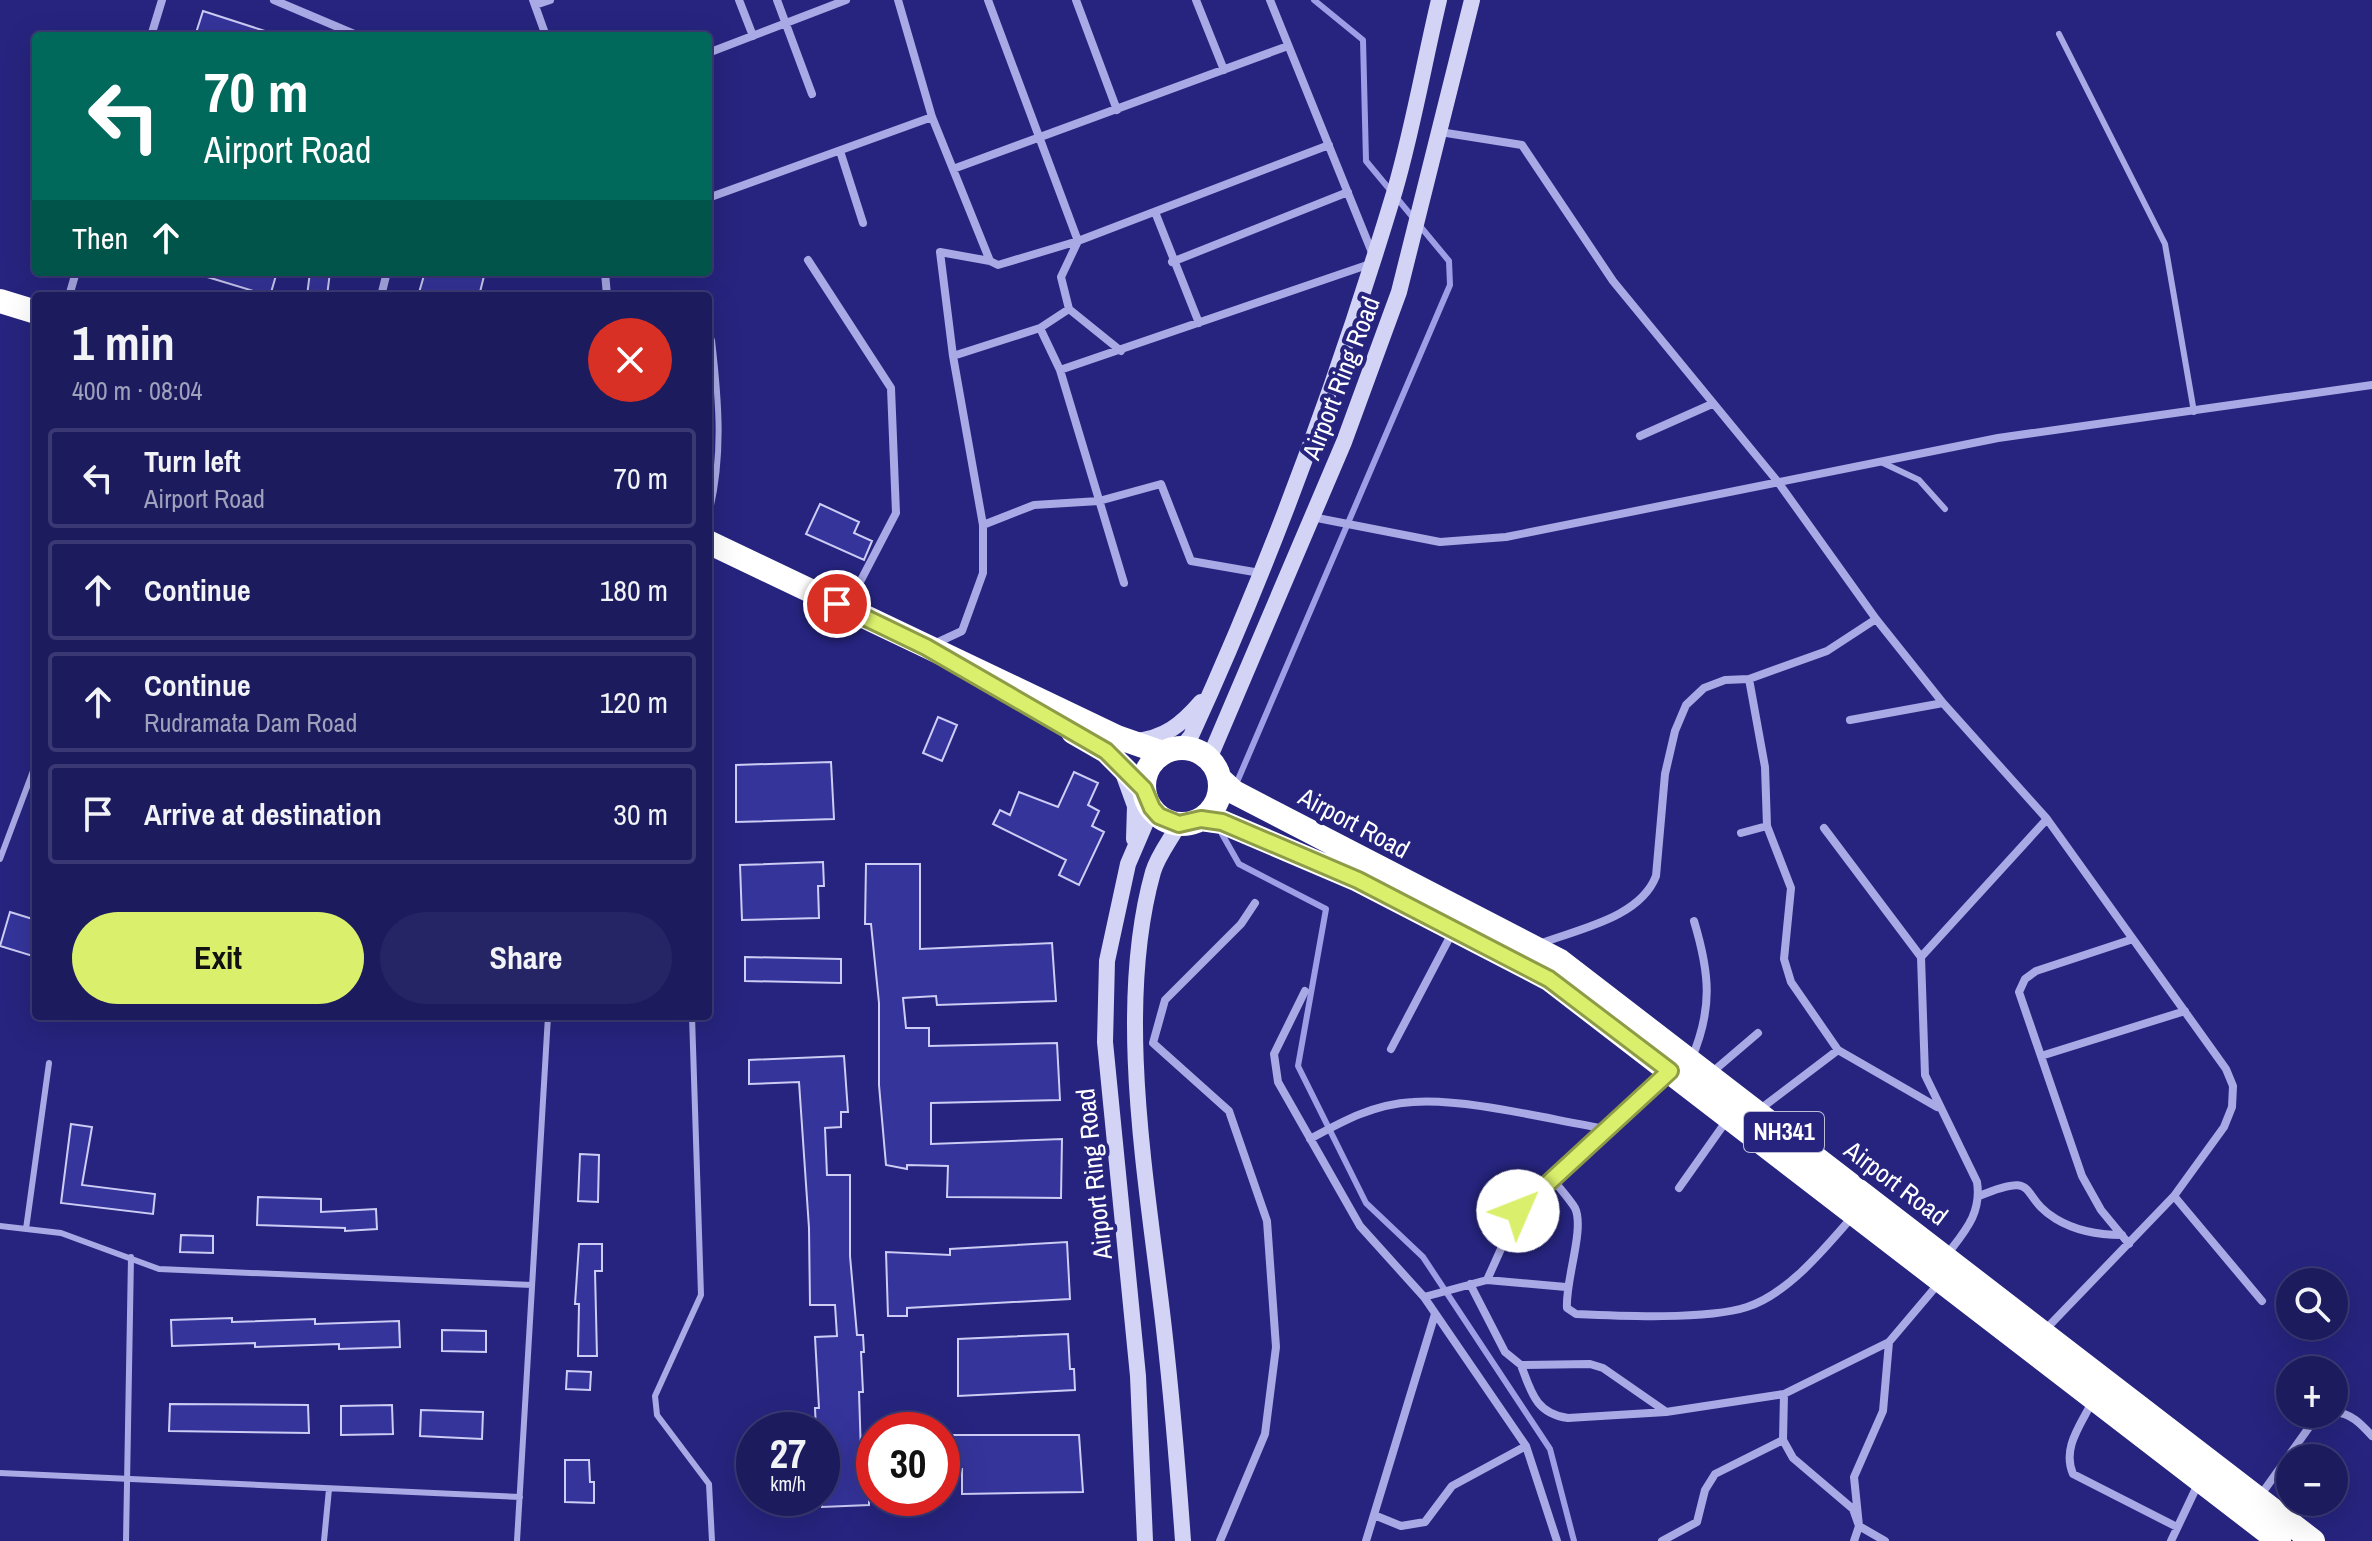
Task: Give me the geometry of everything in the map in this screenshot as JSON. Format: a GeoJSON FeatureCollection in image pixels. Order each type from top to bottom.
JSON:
{"type":"FeatureCollection","features":[{"type":"Feature","properties":{"kind":"highway"},"geometry":{"type":"LineString","coordinates":[[0,301],[32,311]]}},
{"type":"Feature","properties":{"kind":"highway","name":"NH341"},"geometry":{"type":"LineString","coordinates":[[712,544],[926,647],[1117,746],[1201,752],[1214,769]]}},
{"type":"Feature","properties":{"kind":"highway","name":"NH341"},"geometry":{"type":"LineString","coordinates":[[1117,746],[1159,816],[1190,821]]}},
{"type":"Feature","properties":{"kind":"highway"},"geometry":{"type":"LineString","coordinates":[[1148,798],[1148,768],[1172,750]]}},
{"type":"Feature","properties":{"kind":"highway"},"geometry":{"type":"LineString","coordinates":[[1190,821],[1217,802],[1214,769]]}},
{"type":"Feature","properties":{"kind":"highway","name":"Airport Road"},"geometry":{"type":"LineString","coordinates":[[1214,769],[1234,792],[1560,961],[1690,1069],[1729,1116],[1856,1213],[2043,1332],[2313,1541]]}},
{"type":"Feature","properties":{"kind":"highway","name":"Airport Road"},"geometry":{"type":"LineString","coordinates":[[1190,821],[1222,822],[1358,880],[1454,929],[1549,979],[1757,1112],[2095,1398],[2279,1541]]}},
{"type":"Feature","properties":{"kind":"main road","name":"Airport Ring Road"},"geometry":{"type":"LineString","coordinates":[[1172,750],[1191,736],[1218,677],[1326,404],[1395,188],[1439,0]]}},
{"type":"Feature","properties":{"kind":"main road","name":"Airport Ring Road"},"geometry":{"type":"LineString","coordinates":[[1214,769],[1394,305],[1424,198],[1472,0]]}},
{"type":"Feature","properties":{"kind":"main road"},"geometry":{"type":"LineString","coordinates":[[1128,864],[1135,834],[1135,806],[1117,746],[1149,740],[1173,731],[1218,677]]}},
{"type":"Feature","properties":{"kind":"main road","name":"Airport Ring Road"},"geometry":{"type":"LineString","coordinates":[[1145,1541],[1138,1376],[1105,1042],[1107,961],[1128,864],[1148,798]]}},
{"type":"Feature","properties":{"kind":"main road","name":"Airport Ring Road"},"geometry":{"type":"LineString","coordinates":[[1183,1541],[1164,1330],[1146,1203],[1136,1027],[1136,960],[1154,869],[1190,821]]}},
{"type":"Feature","properties":{"kind":"street"},"geometry":{"type":"LineString","coordinates":[[152,32],[162,0]]}},
{"type":"Feature","properties":{"kind":"street"},"geometry":{"type":"LineString","coordinates":[[274,0],[350,32]]}},
{"type":"Feature","properties":{"kind":"street"},"geometry":{"type":"LineString","coordinates":[[545,32],[534,3],[550,0]]}},
{"type":"Feature","properties":{"kind":"street"},"geometry":{"type":"LineString","coordinates":[[739,0],[753,36]]}},
{"type":"Feature","properties":{"kind":"street"},"geometry":{"type":"LineString","coordinates":[[777,0],[812,94]]}},
{"type":"Feature","properties":{"kind":"street"},"geometry":{"type":"LineString","coordinates":[[712,51],[846,0]]}},
{"type":"Feature","properties":{"kind":"street"},"geometry":{"type":"LineString","coordinates":[[898,0],[932,117],[990,261]]}},
{"type":"Feature","properties":{"kind":"street"},"geometry":{"type":"LineString","coordinates":[[988,0],[1078,241],[1061,277],[1069,309],[1121,351]]}},
{"type":"Feature","properties":{"kind":"street"},"geometry":{"type":"LineString","coordinates":[[1076,0],[1117,110]]}},
{"type":"Feature","properties":{"kind":"street"},"geometry":{"type":"LineString","coordinates":[[1196,0],[1224,70]]}},
{"type":"Feature","properties":{"kind":"street"},"geometry":{"type":"LineString","coordinates":[[1060,370],[1121,351],[1372,259],[1270,0]]}},
{"type":"Feature","properties":{"kind":"street"},"geometry":{"type":"LineString","coordinates":[[953,169],[1288,46]]}},
{"type":"Feature","properties":{"kind":"street"},"geometry":{"type":"LineString","coordinates":[[712,197],[932,117]]}},
{"type":"Feature","properties":{"kind":"street"},"geometry":{"type":"LineString","coordinates":[[1440,132],[1522,145],[1613,281],[1778,482],[1876,619],[1943,703],[2047,819],[2226,1069],[2232,1097],[2224,1127],[2174,1196],[2043,1332]]}},
{"type":"Feature","properties":{"kind":"street"},"geometry":{"type":"LineString","coordinates":[[926,647],[962,631],[983,573],[983,525],[953,356],[940,252],[998,265],[1078,241],[1329,145]]}},
{"type":"Feature","properties":{"kind":"street"},"geometry":{"type":"LineString","coordinates":[[840,151],[863,223]]}},
{"type":"Feature","properties":{"kind":"street"},"geometry":{"type":"LineString","coordinates":[[1172,262],[1348,192]]}},
{"type":"Feature","properties":{"kind":"street"},"geometry":{"type":"LineString","coordinates":[[1155,212],[1172,262],[1199,323]]}},
{"type":"Feature","properties":{"kind":"street"},"geometry":{"type":"LineString","coordinates":[[808,260],[891,388],[896,513],[846,609]]}},
{"type":"Feature","properties":{"kind":"street"},"geometry":{"type":"LineString","coordinates":[[953,356],[1040,328],[1069,309]]}},
{"type":"Feature","properties":{"kind":"street"},"geometry":{"type":"LineString","coordinates":[[1040,328],[1060,370],[1124,583]]}},
{"type":"Feature","properties":{"kind":"street"},"geometry":{"type":"LineString","coordinates":[[1312,517],[1440,542],[1506,537],[1998,438],[2372,385]]}},
{"type":"Feature","properties":{"kind":"street"},"geometry":{"type":"LineString","coordinates":[[1640,436],[1712,404]]}},
{"type":"Feature","properties":{"kind":"street"},"geometry":{"type":"LineString","coordinates":[[983,525],[1034,505],[1099,501],[1161,484],[1191,561],[1261,573]]}},
{"type":"Feature","properties":{"kind":"street"},"geometry":{"type":"LineString","coordinates":[[1532,947],[1607,918],[1643,899],[1656,876],[1665,774],[1675,731],[1686,705],[1704,688],[1725,680],[1749,679],[1827,651],[1876,619]]}},
{"type":"Feature","properties":{"kind":"street"},"geometry":{"type":"LineString","coordinates":[[1749,679],[1765,767],[1767,826],[1791,888],[1784,959],[1791,982],[1838,1050],[1939,1108]]}},
{"type":"Feature","properties":{"kind":"street"},"geometry":{"type":"LineString","coordinates":[[1850,720],[1943,703]]}},
{"type":"Feature","properties":{"kind":"street"},"geometry":{"type":"LineString","coordinates":[[1921,957],[2047,819]]}},
{"type":"Feature","properties":{"kind":"street"},"geometry":{"type":"LineString","coordinates":[[1741,833],[1767,826]]}},
{"type":"Feature","properties":{"kind":"street"},"geometry":{"type":"LineString","coordinates":[[1470,1284],[1505,1352],[1521,1365],[1534,1401],[1552,1416],[1666,1412],[1784,1394],[1889,1342],[1944,1268],[1975,1218],[1979,1196],[1977,1182],[1925,1075],[1921,957],[1824,828]]}},
{"type":"Feature","properties":{"kind":"street"},"geometry":{"type":"LineString","coordinates":[[1220,1541],[1265,1434],[1276,1347],[1267,1221],[1229,1111],[1153,1043],[1165,1000],[1241,924],[1255,903]]}},
{"type":"Feature","properties":{"kind":"street"},"geometry":{"type":"LineString","coordinates":[[1690,1069],[1706,1026],[1706,960],[1694,921]]}},
{"type":"Feature","properties":{"kind":"street"},"geometry":{"type":"LineString","coordinates":[[1391,1049],[1454,929]]}},
{"type":"Feature","properties":{"kind":"street"},"geometry":{"type":"LineString","coordinates":[[2129,1244],[2101,1210],[2082,1176],[2019,992],[2025,979],[2036,971],[2133,939]]}},
{"type":"Feature","properties":{"kind":"street"},"geometry":{"type":"LineString","coordinates":[[1305,991],[1274,1054],[1273,1067],[1360,1226],[1424,1297],[1526,1446],[1557,1541]]}},
{"type":"Feature","properties":{"kind":"street"},"geometry":{"type":"LineString","coordinates":[[2041,1056],[2185,1011]]}},
{"type":"Feature","properties":{"kind":"street"},"geometry":{"type":"LineString","coordinates":[[1487,1280],[1518,1211],[1552,1178],[1607,1129],[1690,1069],[1758,1033]]}},
{"type":"Feature","properties":{"kind":"street"},"geometry":{"type":"LineString","coordinates":[[1757,1112],[1838,1050]]}},
{"type":"Feature","properties":{"kind":"street"},"geometry":{"type":"LineString","coordinates":[[1310,1139],[1373,1109],[1414,1101],[1485,1108],[1607,1129]]}},
{"type":"Feature","properties":{"kind":"street"},"geometry":{"type":"LineString","coordinates":[[1679,1188],[1729,1116]]}},
{"type":"Feature","properties":{"kind":"street"},"geometry":{"type":"LineString","coordinates":[[1552,1178],[1575,1209],[1578,1222],[1566,1287],[1567,1308],[1576,1314],[1686,1315],[1748,1307],[1803,1273],[1856,1213]]}},
{"type":"Feature","properties":{"kind":"street"},"geometry":{"type":"LineString","coordinates":[[1979,1196],[2003,1186],[2026,1187],[2054,1218],[2078,1229],[2122,1235]]}},
{"type":"Feature","properties":{"kind":"street"},"geometry":{"type":"LineString","coordinates":[[2174,1196],[2262,1301]]}},
{"type":"Feature","properties":{"kind":"street"},"geometry":{"type":"LineString","coordinates":[[1424,1297],[1487,1280],[1566,1287]]}},
{"type":"Feature","properties":{"kind":"street"},"geometry":{"type":"LineString","coordinates":[[1366,1541],[1435,1314]]}},
{"type":"Feature","properties":{"kind":"street"},"geometry":{"type":"LineString","coordinates":[[1854,1541],[1859,1526],[1854,1477],[1883,1411],[1889,1342]]}},
{"type":"Feature","properties":{"kind":"street"},"geometry":{"type":"LineString","coordinates":[[1521,1365],[1590,1364],[1603,1368],[1666,1412]]}},
{"type":"Feature","properties":{"kind":"street"},"geometry":{"type":"LineString","coordinates":[[1784,1394],[1783,1440],[1793,1458],[1853,1509],[1859,1526],[1885,1541]]}},
{"type":"Feature","properties":{"kind":"street"},"geometry":{"type":"LineString","coordinates":[[2095,1398],[2070,1446],[2068,1456],[2073,1474],[2177,1527]]}},
{"type":"Feature","properties":{"kind":"street"},"geometry":{"type":"LineString","coordinates":[[2348,1415],[2372,1436]]}},
{"type":"Feature","properties":{"kind":"street"},"geometry":{"type":"LineString","coordinates":[[2258,1499],[2309,1428]]}},
{"type":"Feature","properties":{"kind":"street"},"geometry":{"type":"LineString","coordinates":[[1662,1541],[1697,1522],[1705,1490],[1715,1474],[1783,1440]]}},
{"type":"Feature","properties":{"kind":"street"},"geometry":{"type":"LineString","coordinates":[[1374,1515],[1401,1526],[1425,1522],[1452,1486],[1526,1446]]}},
{"type":"Feature","properties":{"kind":"street"},"geometry":{"type":"LineString","coordinates":[[2171,1541],[2200,1480]]}},
{"type":"Feature","properties":{"kind":"lane"},"geometry":{"type":"LineString","coordinates":[[2059,34],[2165,244],[2194,412]]}},
{"type":"Feature","properties":{"kind":"lane"},"geometry":{"type":"LineString","coordinates":[[712,340],[720,444],[712,502]]}},
{"type":"Feature","properties":{"kind":"lane"},"geometry":{"type":"LineString","coordinates":[[1879,462],[1919,480],[1945,509]]}},
{"type":"Feature","properties":{"kind":"lane"},"geometry":{"type":"LineString","coordinates":[[0,859],[32,774]]}},
{"type":"Feature","properties":{"kind":"lane"},"geometry":{"type":"LineString","coordinates":[[517,1541],[548,1020]]}},
{"type":"Feature","properties":{"kind":"lane"},"geometry":{"type":"LineString","coordinates":[[692,1020],[701,1295],[655,1396],[657,1415],[709,1484],[712,1541]]}},
{"type":"Feature","properties":{"kind":"lane"},"geometry":{"type":"LineString","coordinates":[[26,1229],[49,1063]]}},
{"type":"Feature","properties":{"kind":"lane"},"geometry":{"type":"LineString","coordinates":[[0,1226],[61,1233],[159,1269],[532,1285]]}},
{"type":"Feature","properties":{"kind":"lane"},"geometry":{"type":"LineString","coordinates":[[126,1541],[131,1257]]}},
{"type":"Feature","properties":{"kind":"lane"},"geometry":{"type":"LineString","coordinates":[[0,1473],[520,1497]]}},
{"type":"Feature","properties":{"kind":"lane"},"geometry":{"type":"LineString","coordinates":[[324,1541],[329,1489]]}},
{"type":"Feature","properties":{"kind":"building"},"geometry":{"type":"Polygon","coordinates":[[[203,11],[268,32],[196,32],[203,11]]]}},
{"type":"Feature","properties":{"kind":"building"},"geometry":{"type":"Polygon","coordinates":[[[204,276],[276,276],[271,292],[257,292],[204,276]]]}},
{"type":"Feature","properties":{"kind":"building"},"geometry":{"type":"Polygon","coordinates":[[[310,276],[330,276],[328,292],[308,292],[310,276]]]}},
{"type":"Feature","properties":{"kind":"building"},"geometry":{"type":"Polygon","coordinates":[[[424,276],[484,276],[480,292],[419,292],[424,276]]]}},
{"type":"Feature","properties":{"kind":"building"},"geometry":{"type":"Polygon","coordinates":[[[820,504],[859,522],[854,533],[872,541],[864,560],[806,534],[820,504]]]}},
{"type":"Feature","properties":{"kind":"building"},"geometry":{"type":"Polygon","coordinates":[[[938,717],[957,725],[942,761],[923,753],[938,717]]]}},
{"type":"Feature","properties":{"kind":"building"},"geometry":{"type":"Polygon","coordinates":[[[831,762],[834,819],[736,822],[736,765],[831,762]]]}},
{"type":"Feature","properties":{"kind":"building"},"geometry":{"type":"Polygon","coordinates":[[[1074,772],[1098,783],[1088,805],[1099,811],[1092,826],[1104,832],[1079,885],[1059,875],[1066,860],[993,824],[1000,810],[1010,815],[1019,792],[1058,807],[1074,772]]]}},
{"type":"Feature","properties":{"kind":"building"},"geometry":{"type":"Polygon","coordinates":[[[823,862],[824,886],[818,886],[819,918],[742,920],[740,865],[823,862]]]}},
{"type":"Feature","properties":{"kind":"building"},"geometry":{"type":"Polygon","coordinates":[[[866,864],[920,864],[920,949],[1052,943],[1056,1001],[937,1005],[936,996],[903,998],[906,1028],[929,1028],[929,1046],[1057,1043],[1060,1100],[931,1103],[931,1144],[1062,1139],[1061,1198],[947,1197],[948,1166],[907,1165],[907,1169],[886,1165],[879,1085],[879,1003],[871,924],[865,924],[866,864]]]}},
{"type":"Feature","properties":{"kind":"building"},"geometry":{"type":"Polygon","coordinates":[[[10,912],[32,919],[32,956],[0,946],[10,912]]]}},
{"type":"Feature","properties":{"kind":"building"},"geometry":{"type":"Polygon","coordinates":[[[745,957],[841,959],[841,983],[745,981],[745,957]]]}},
{"type":"Feature","properties":{"kind":"building"},"geometry":{"type":"Polygon","coordinates":[[[844,1056],[848,1112],[841,1112],[841,1127],[825,1128],[827,1175],[850,1175],[850,1256],[857,1335],[863,1335],[864,1352],[861,1352],[863,1392],[859,1392],[860,1412],[856,1412],[856,1506],[840,1506],[840,1412],[815,1412],[815,1408],[819,1408],[815,1337],[837,1336],[835,1305],[810,1305],[809,1228],[799,1082],[749,1084],[749,1060],[844,1056]]]}},
{"type":"Feature","properties":{"kind":"building"},"geometry":{"type":"Polygon","coordinates":[[[71,1124],[92,1127],[82,1185],[155,1194],[153,1214],[61,1203],[71,1124]]]}},
{"type":"Feature","properties":{"kind":"building"},"geometry":{"type":"Polygon","coordinates":[[[580,1154],[599,1155],[598,1202],[578,1201],[580,1154]]]}},
{"type":"Feature","properties":{"kind":"building"},"geometry":{"type":"Polygon","coordinates":[[[258,1197],[321,1199],[321,1212],[376,1209],[377,1229],[345,1231],[345,1228],[257,1225],[258,1197]]]}},
{"type":"Feature","properties":{"kind":"building"},"geometry":{"type":"Polygon","coordinates":[[[181,1235],[213,1236],[213,1253],[180,1252],[181,1235]]]}},
{"type":"Feature","properties":{"kind":"building"},"geometry":{"type":"Polygon","coordinates":[[[1067,1242],[1070,1299],[907,1308],[907,1316],[888,1316],[886,1252],[950,1255],[950,1249],[1067,1242]]]}},
{"type":"Feature","properties":{"kind":"building"},"geometry":{"type":"Polygon","coordinates":[[[579,1244],[602,1244],[602,1271],[595,1271],[597,1356],[578,1356],[579,1304],[575,1304],[579,1244]]]}},
{"type":"Feature","properties":{"kind":"building"},"geometry":{"type":"Polygon","coordinates":[[[232,1318],[232,1322],[315,1319],[315,1324],[399,1321],[400,1347],[339,1349],[339,1344],[255,1347],[255,1343],[172,1346],[171,1320],[232,1318]]]}},
{"type":"Feature","properties":{"kind":"building"},"geometry":{"type":"Polygon","coordinates":[[[442,1330],[486,1331],[486,1352],[442,1351],[442,1330]]]}},
{"type":"Feature","properties":{"kind":"building"},"geometry":{"type":"Polygon","coordinates":[[[1068,1334],[1075,1390],[958,1396],[958,1339],[1068,1334]]]}},
{"type":"Feature","properties":{"kind":"building"},"geometry":{"type":"Polygon","coordinates":[[[567,1371],[591,1372],[590,1390],[566,1389],[567,1371]]]}},
{"type":"Feature","properties":{"kind":"building"},"geometry":{"type":"Polygon","coordinates":[[[170,1404],[308,1405],[309,1433],[169,1431],[170,1404]]]}},
{"type":"Feature","properties":{"kind":"building"},"geometry":{"type":"Polygon","coordinates":[[[392,1405],[393,1434],[341,1435],[341,1406],[392,1405]]]}},
{"type":"Feature","properties":{"kind":"building"},"geometry":{"type":"Polygon","coordinates":[[[421,1410],[483,1412],[482,1439],[420,1436],[421,1410]]]}},
{"type":"Feature","properties":{"kind":"building"},"geometry":{"type":"Polygon","coordinates":[[[960,1435],[1079,1435],[1083,1492],[962,1494],[960,1435]]]}},
{"type":"Feature","properties":{"kind":"building"},"geometry":{"type":"Polygon","coordinates":[[[565,1460],[589,1460],[590,1482],[594,1482],[594,1503],[565,1502],[565,1460]]]}},
{"type":"Feature","properties":{"kind":"waterway"},"geometry":{"type":"LineString","coordinates":[[1237,782],[1450,285],[1449,261],[1366,161],[1363,40],[1314,0]]}},
{"type":"Feature","properties":{"kind":"waterway"},"geometry":{"type":"LineString","coordinates":[[1222,834],[1239,864],[1326,909],[1298,1066],[1366,1203],[1423,1257],[1550,1449],[1574,1541]]}},
{"type":"Feature","properties":{"kind":"route"},"geometry":{"type":"LineString","coordinates":[[837,604],[926,647],[1106,751],[1144,789],[1159,816],[1179,824],[1201,819],[1222,822],[1358,880],[1549,979],[1670,1071],[1518,1211]]}}]}
